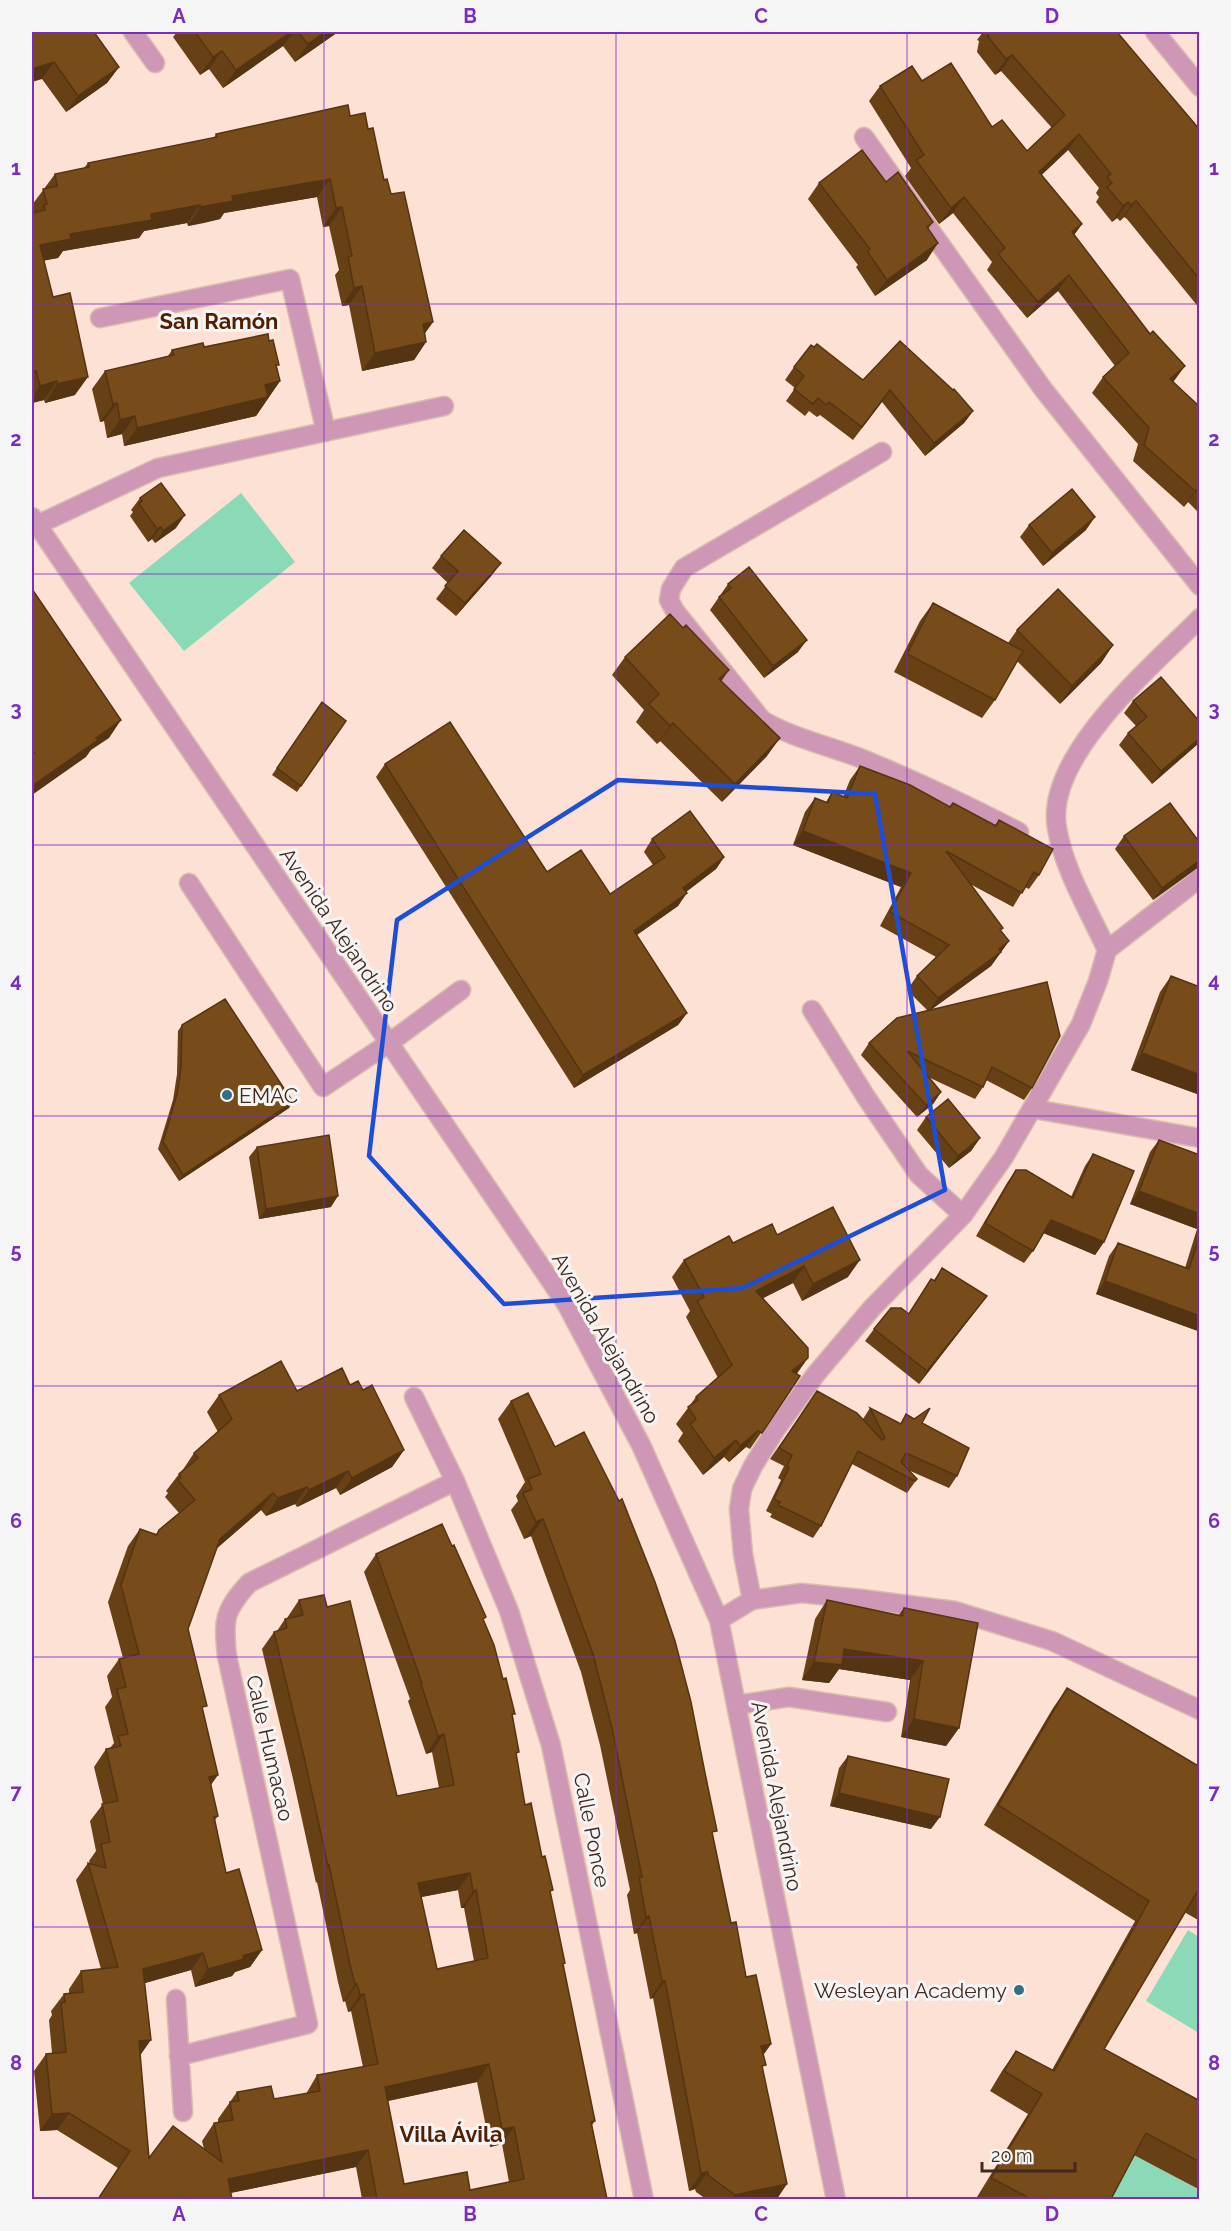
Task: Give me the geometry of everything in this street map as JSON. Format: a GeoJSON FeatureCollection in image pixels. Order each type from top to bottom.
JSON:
{"type":"FeatureCollection","features":[{"type":"Feature","properties":{"kind":"street"},"geometry":{"type":"LineString","coordinates":[[133,32],[155,63]]}},
{"type":"Feature","properties":{"kind":"street"},"geometry":{"type":"LineString","coordinates":[[1155,32],[1200,87]]}},
{"type":"Feature","properties":{"kind":"street"},"geometry":{"type":"LineString","coordinates":[[864,137],[1043,389],[1200,586]]}},
{"type":"Feature","properties":{"kind":"street"},"geometry":{"type":"LineString","coordinates":[[100,318],[290,279],[326,432]]}},
{"type":"Feature","properties":{"kind":"street"},"geometry":{"type":"LineString","coordinates":[[34,521],[158,468],[444,406]]}},
{"type":"Feature","properties":{"kind":"street"},"geometry":{"type":"LineString","coordinates":[[882,452],[684,568],[671,589],[669,600],[675,611],[762,720],[779,730],[862,759],[929,788],[1063,855]]}},
{"type":"Feature","properties":{"kind":"street","name":"Avenida Alejandrino"},"geometry":{"type":"LineString","coordinates":[[34,521],[567,1305],[641,1444],[719,1620],[836,2199]]}},
{"type":"Feature","properties":{"kind":"street"},"geometry":{"type":"LineString","coordinates":[[1107,950],[1063,855],[1056,826],[1056,807],[1061,783],[1078,750],[1112,707],[1200,618]]}},
{"type":"Feature","properties":{"kind":"street"},"geometry":{"type":"LineString","coordinates":[[752,1600],[743,1554],[739,1509],[742,1489],[753,1466],[776,1429],[816,1374],[872,1308],[963,1215],[1004,1157],[1034,1109],[1081,1024],[1107,950],[1200,878]]}},
{"type":"Feature","properties":{"kind":"street"},"geometry":{"type":"LineString","coordinates":[[189,883],[323,1087],[389,1043],[461,990]]}},
{"type":"Feature","properties":{"kind":"street"},"geometry":{"type":"LineString","coordinates":[[812,1010],[866,1097],[919,1175],[963,1215]]}},
{"type":"Feature","properties":{"kind":"street"},"geometry":{"type":"LineString","coordinates":[[1034,1109],[1200,1138]]}},
{"type":"Feature","properties":{"kind":"street","name":"Calle Ponce"},"geometry":{"type":"LineString","coordinates":[[414,1397],[454,1481],[509,1611],[551,1745],[644,2199]]}},
{"type":"Feature","properties":{"kind":"street","name":"Calle Humacao"},"geometry":{"type":"LineString","coordinates":[[179,2056],[308,2024],[226,1656],[224,1626],[232,1602],[249,1582],[454,1481]]}},
{"type":"Feature","properties":{"kind":"street"},"geometry":{"type":"LineString","coordinates":[[719,1620],[752,1600],[801,1593],[954,1611],[1052,1641],[1200,1710]]}},
{"type":"Feature","properties":{"kind":"street"},"geometry":{"type":"LineString","coordinates":[[736,1705],[789,1697],[887,1712]]}},
{"type":"Feature","properties":{"kind":"street"},"geometry":{"type":"LineString","coordinates":[[176,1999],[183,2112]]}},
{"type":"Feature","properties":{"kind":"highlighted area"},"geometry":{"type":"Polygon","coordinates":[[[618,780],[875,794],[945,1190],[743,1288],[504,1304],[369,1156],[397,920],[618,780]]]}},
{"type":"Feature","properties":{"kind":"green space"},"geometry":{"type":"Polygon","coordinates":[[[241,493],[295,562],[184,651],[129,583],[241,493]]]}},
{"type":"Feature","properties":{"kind":"green space"},"geometry":{"type":"Polygon","coordinates":[[[1188,1930],[1199,1937],[1199,2033],[1146,2001],[1188,1930]]]}},
{"type":"Feature","properties":{"kind":"green space"},"geometry":{"type":"Polygon","coordinates":[[[1132,2153],[1199,2190],[1199,2199],[1107,2200],[1132,2153]]]}},
{"type":"Feature","properties":{"kind":"building"},"geometry":{"type":"Polygon","coordinates":[[[32,32],[94,32],[119,67],[78,96],[54,62],[32,69],[32,32]]]}},
{"type":"Feature","properties":{"kind":"building"},"geometry":{"type":"Polygon","coordinates":[[[195,32],[291,32],[236,70],[222,51],[213,57],[195,32]]]}},
{"type":"Feature","properties":{"kind":"building"},"geometry":{"type":"Polygon","coordinates":[[[298,32],[325,32],[308,44],[298,32]]]}},
{"type":"Feature","properties":{"kind":"building"},"geometry":{"type":"Polygon","coordinates":[[[989,32],[1117,32],[1200,130],[1200,280],[1136,201],[1131,205],[1128,202],[1123,206],[1107,187],[1112,183],[1107,177],[1111,174],[1079,134],[1039,172],[1082,224],[1072,232],[1150,334],[1153,331],[1185,366],[1170,379],[1200,407],[1200,487],[1195,491],[1144,445],[1149,428],[1103,377],[1129,353],[1069,275],[1038,302],[998,254],[1005,248],[964,197],[951,208],[916,160],[924,155],[880,86],[912,66],[922,81],[951,63],[992,127],[1002,120],[1027,151],[1065,115],[1012,55],[1006,59],[988,37],[989,32]]]}},
{"type":"Feature","properties":{"kind":"building"},"geometry":{"type":"Polygon","coordinates":[[[348,105],[350,116],[365,113],[368,129],[373,128],[384,180],[387,179],[391,194],[404,192],[433,322],[423,324],[426,342],[375,353],[362,286],[354,288],[348,257],[352,256],[342,207],[336,208],[330,179],[232,196],[233,201],[151,214],[152,220],[70,234],[71,239],[40,245],[53,297],[70,293],[88,377],[40,386],[36,371],[32,372],[32,213],[45,210],[44,205],[47,204],[43,189],[57,186],[55,174],[89,167],[88,163],[217,137],[216,134],[348,105]]]}},
{"type":"Feature","properties":{"kind":"building"},"geometry":{"type":"Polygon","coordinates":[[[862,150],[886,182],[898,172],[933,222],[927,227],[938,243],[887,280],[867,251],[870,249],[819,183],[862,150]]]}},
{"type":"Feature","properties":{"kind":"building"},"geometry":{"type":"Polygon","coordinates":[[[268,334],[269,341],[273,340],[280,381],[265,385],[268,397],[137,428],[135,416],[120,420],[117,403],[113,404],[105,371],[174,355],[172,350],[203,343],[204,347],[268,334]]]}},
{"type":"Feature","properties":{"kind":"building"},"geometry":{"type":"Polygon","coordinates":[[[900,341],[954,389],[973,411],[934,443],[890,390],[862,427],[829,402],[826,405],[818,398],[813,404],[794,389],[804,376],[794,367],[811,345],[814,347],[817,344],[863,380],[900,341]]]}},
{"type":"Feature","properties":{"kind":"building"},"geometry":{"type":"Polygon","coordinates":[[[161,483],[185,515],[163,531],[161,527],[157,529],[139,504],[142,501],[140,498],[161,483]]]}},
{"type":"Feature","properties":{"kind":"building"},"geometry":{"type":"Polygon","coordinates":[[[1072,489],[1095,517],[1052,553],[1029,525],[1072,489]]]}},
{"type":"Feature","properties":{"kind":"building"},"geometry":{"type":"Polygon","coordinates":[[[464,530],[501,563],[465,603],[445,586],[458,571],[441,556],[464,530]]]}},
{"type":"Feature","properties":{"kind":"building"},"geometry":{"type":"Polygon","coordinates":[[[749,567],[807,640],[773,666],[719,597],[731,588],[728,584],[749,567]]]}},
{"type":"Feature","properties":{"kind":"building"},"geometry":{"type":"Polygon","coordinates":[[[32,589],[121,720],[96,738],[98,740],[32,786],[32,752],[35,754],[32,749],[32,589]]]}},
{"type":"Feature","properties":{"kind":"building"},"geometry":{"type":"Polygon","coordinates":[[[1058,589],[1113,645],[1072,686],[1017,630],[1058,589]]]}},
{"type":"Feature","properties":{"kind":"building"},"geometry":{"type":"Polygon","coordinates":[[[933,603],[1023,651],[995,700],[907,654],[933,603]]]}},
{"type":"Feature","properties":{"kind":"building"},"geometry":{"type":"Polygon","coordinates":[[[670,614],[683,628],[686,625],[729,670],[719,679],[780,738],[735,784],[673,723],[670,726],[649,704],[659,694],[625,657],[670,614]]]}},
{"type":"Feature","properties":{"kind":"building"},"geometry":{"type":"Polygon","coordinates":[[[1161,677],[1200,722],[1200,738],[1161,771],[1128,733],[1147,717],[1133,701],[1161,677]]]}},
{"type":"Feature","properties":{"kind":"building"},"geometry":{"type":"Polygon","coordinates":[[[322,702],[346,721],[301,786],[277,768],[322,702]]]}},
{"type":"Feature","properties":{"kind":"building"},"geometry":{"type":"Polygon","coordinates":[[[450,722],[547,872],[581,850],[610,894],[665,857],[652,839],[690,811],[724,857],[683,888],[687,893],[634,931],[687,1013],[583,1075],[385,764],[450,722]]]}},
{"type":"Feature","properties":{"kind":"building"},"geometry":{"type":"Polygon","coordinates":[[[860,766],[910,785],[950,807],[953,803],[996,826],[999,820],[1053,849],[1039,875],[1034,872],[1022,893],[946,851],[1003,928],[1000,930],[1009,941],[999,949],[1001,952],[938,998],[917,976],[949,945],[890,912],[911,873],[803,831],[815,798],[828,803],[832,792],[847,798],[860,766]]]}},
{"type":"Feature","properties":{"kind":"building"},"geometry":{"type":"Polygon","coordinates":[[[1170,803],[1200,843],[1200,860],[1162,888],[1124,836],[1170,803]]]}},
{"type":"Feature","properties":{"kind":"building"},"geometry":{"type":"Polygon","coordinates":[[[1171,976],[1200,987],[1200,1075],[1142,1053],[1171,976]]]}},
{"type":"Feature","properties":{"kind":"building"},"geometry":{"type":"Polygon","coordinates":[[[1047,982],[1060,1036],[1032,1088],[992,1067],[983,1087],[907,1051],[941,1092],[926,1105],[869,1043],[897,1018],[1047,982]]]}},
{"type":"Feature","properties":{"kind":"building","name":"EMAC"},"geometry":{"type":"Polygon","coordinates":[[[225,999],[293,1102],[183,1175],[163,1142],[177,1094],[181,1068],[182,1025],[225,999]]]}},
{"type":"Feature","properties":{"kind":"building"},"geometry":{"type":"Polygon","coordinates":[[[948,1099],[980,1138],[958,1156],[926,1117],[948,1099]]]}},
{"type":"Feature","properties":{"kind":"building"},"geometry":{"type":"Polygon","coordinates":[[[329,1135],[338,1196],[266,1209],[257,1147],[329,1135]]]}},
{"type":"Feature","properties":{"kind":"building"},"geometry":{"type":"Polygon","coordinates":[[[1159,1140],[1200,1155],[1200,1214],[1139,1191],[1159,1140]]]}},
{"type":"Feature","properties":{"kind":"building"},"geometry":{"type":"Polygon","coordinates":[[[1093,1154],[1134,1171],[1104,1242],[1051,1220],[1033,1251],[985,1223],[1016,1170],[1026,1170],[1073,1198],[1093,1154]]]}},
{"type":"Feature","properties":{"kind":"building"},"geometry":{"type":"Polygon","coordinates":[[[833,1207],[860,1260],[813,1284],[804,1266],[756,1291],[808,1348],[808,1358],[792,1371],[800,1376],[762,1433],[758,1431],[740,1446],[736,1440],[714,1458],[690,1424],[696,1419],[688,1407],[698,1400],[696,1397],[732,1365],[697,1301],[704,1297],[684,1260],[729,1236],[733,1243],[772,1224],[777,1235],[833,1207]]]}},
{"type":"Feature","properties":{"kind":"building"},"geometry":{"type":"Polygon","coordinates":[[[1200,1235],[1200,1316],[1105,1281],[1118,1243],[1189,1269],[1200,1235]]]}},
{"type":"Feature","properties":{"kind":"building"},"geometry":{"type":"Polygon","coordinates":[[[942,1268],[987,1296],[927,1371],[874,1329],[891,1308],[901,1308],[909,1314],[931,1279],[935,1281],[942,1268]]]}},
{"type":"Feature","properties":{"kind":"building"},"geometry":{"type":"Polygon","coordinates":[[[281,1361],[297,1391],[342,1368],[350,1385],[358,1381],[363,1390],[372,1385],[404,1450],[352,1478],[348,1471],[309,1490],[307,1487],[278,1498],[273,1493],[220,1539],[188,1629],[207,1706],[202,1707],[218,1775],[209,1777],[218,1816],[214,1817],[226,1873],[239,1869],[262,1950],[243,1956],[244,1959],[208,1969],[203,1953],[143,1969],[151,2040],[139,2041],[149,2158],[173,2126],[222,2162],[214,2123],[233,2120],[230,2102],[239,2101],[237,2092],[271,2086],[274,2099],[320,2091],[317,2075],[378,2064],[364,1994],[360,1995],[350,1965],[274,1632],[287,1628],[285,1619],[303,1615],[299,1600],[324,1595],[327,1607],[350,1601],[397,1796],[454,1785],[444,1734],[438,1736],[422,1683],[376,1554],[442,1524],[452,1546],[454,1545],[486,1617],[483,1619],[494,1645],[503,1679],[506,1678],[515,1714],[512,1714],[519,1752],[516,1753],[525,1805],[531,1803],[542,1857],[545,1856],[553,1890],[550,1891],[595,2121],[591,2122],[607,2199],[377,2199],[368,2150],[228,2179],[232,2199],[98,2199],[130,2151],[69,2113],[52,2114],[46,2054],[66,2052],[61,2003],[65,2002],[64,1994],[83,1992],[81,1971],[118,1967],[88,1863],[106,1868],[101,1844],[110,1842],[102,1804],[118,1801],[106,1749],[121,1746],[118,1736],[128,1734],[117,1689],[126,1687],[119,1659],[139,1654],[121,1585],[140,1529],[157,1535],[159,1530],[195,1500],[178,1480],[181,1477],[179,1474],[198,1458],[194,1453],[232,1419],[219,1395],[281,1361]],[[470,1873],[418,1883],[437,1969],[488,1958],[476,1890],[473,1891],[470,1873]],[[489,2064],[385,2087],[404,2184],[467,2172],[470,2190],[524,2179],[514,2127],[502,2129],[489,2064]]]}},
{"type":"Feature","properties":{"kind":"building"},"geometry":{"type":"Polygon","coordinates":[[[817,1391],[857,1413],[882,1440],[885,1438],[870,1408],[901,1424],[906,1414],[914,1419],[930,1408],[922,1423],[969,1448],[957,1476],[906,1453],[901,1462],[917,1479],[915,1481],[858,1451],[821,1526],[778,1505],[780,1502],[774,1499],[789,1468],[787,1466],[792,1455],[779,1448],[817,1391]]]}},
{"type":"Feature","properties":{"kind":"building"},"geometry":{"type":"Polygon","coordinates":[[[528,1393],[555,1447],[584,1432],[619,1501],[622,1499],[655,1582],[675,1641],[691,1702],[717,1831],[712,1832],[731,1923],[736,1922],[746,1977],[756,1975],[771,2044],[761,2046],[766,2065],[762,2066],[787,2184],[735,2195],[708,2175],[708,2172],[701,2173],[665,1981],[662,1981],[649,1916],[646,1917],[639,1877],[642,1877],[612,1728],[593,1654],[543,1519],[536,1522],[523,1493],[532,1489],[528,1479],[541,1474],[511,1401],[528,1393]]]}},
{"type":"Feature","properties":{"kind":"building"},"geometry":{"type":"Polygon","coordinates":[[[827,1600],[902,1616],[904,1608],[978,1623],[959,1728],[914,1719],[923,1661],[844,1649],[842,1665],[814,1662],[827,1600]]]}},
{"type":"Feature","properties":{"kind":"building"},"geometry":{"type":"Polygon","coordinates":[[[1067,1688],[1200,1767],[1200,1893],[1197,1892],[1104,2049],[1200,2101],[1200,2162],[1146,2133],[1111,2199],[1031,2199],[991,2178],[1042,2094],[1004,2071],[1016,2051],[1054,2071],[1149,1901],[998,1805],[1067,1688]]]}},
{"type":"Feature","properties":{"kind":"building"},"geometry":{"type":"Polygon","coordinates":[[[848,1756],[949,1779],[940,1817],[839,1793],[848,1756]]]}},
{"type":"Feature","properties":{"kind":"place","name":"EMAC"},"geometry":{"type":"Point","coordinates":[227,1095]}},
{"type":"Feature","properties":{"kind":"place","name":"Wesleyan Academy"},"geometry":{"type":"Point","coordinates":[1019,1990]}},
{"type":"Feature","properties":{"kind":"district","name":"San Ramón"},"geometry":{"type":"Point","coordinates":[219,321]}},
{"type":"Feature","properties":{"kind":"district","name":"Villa Ávila"},"geometry":{"type":"Point","coordinates":[451,2134]}}]}
